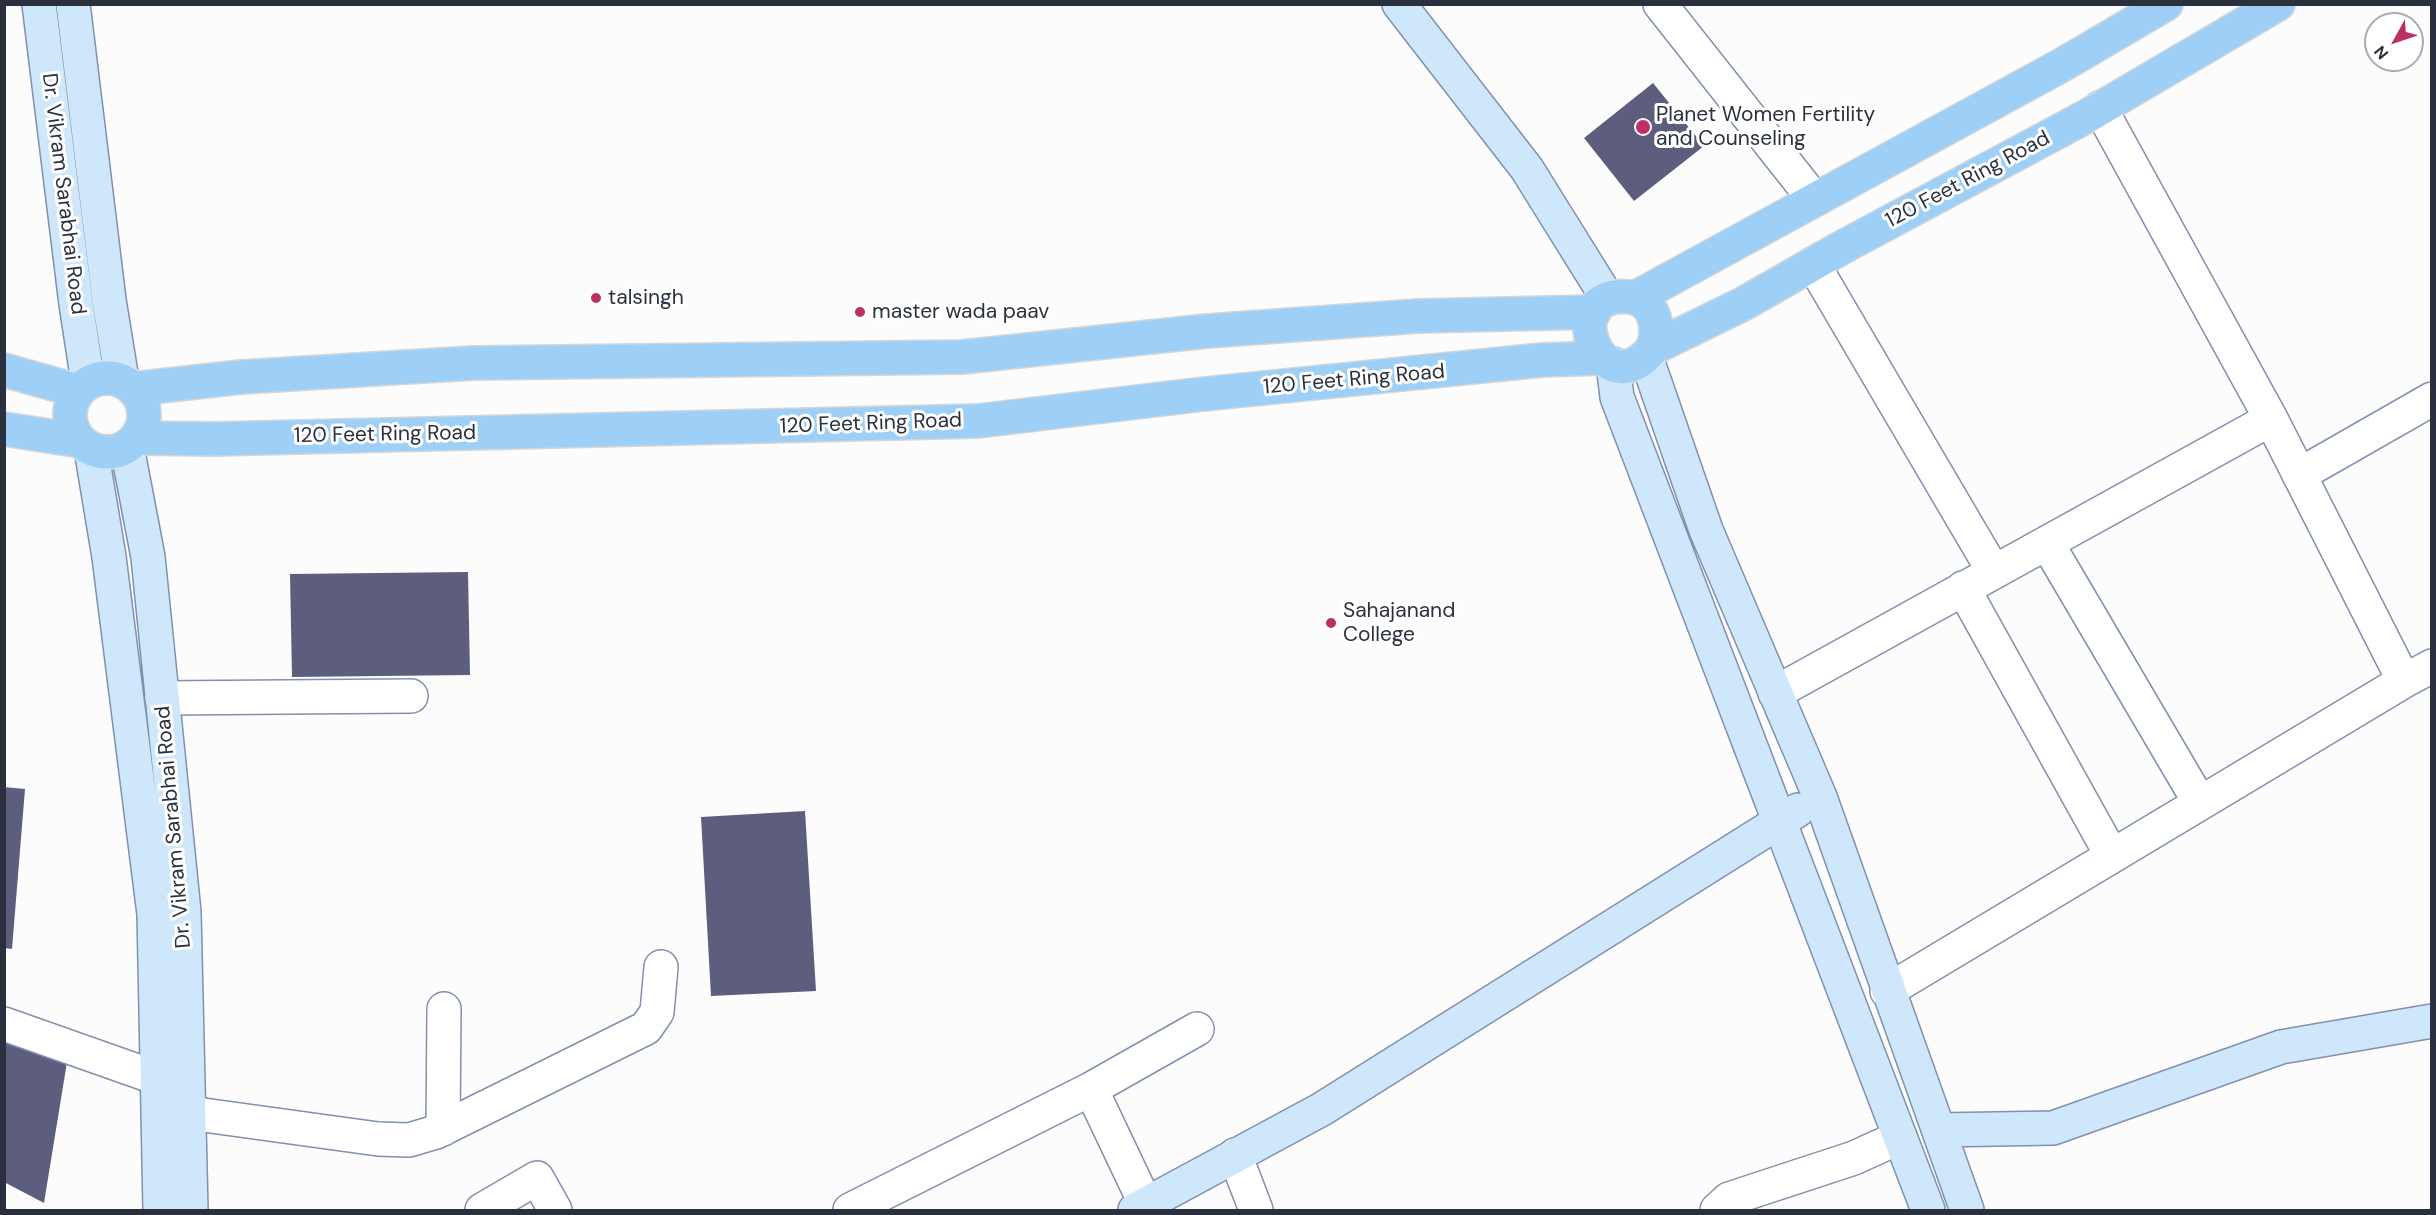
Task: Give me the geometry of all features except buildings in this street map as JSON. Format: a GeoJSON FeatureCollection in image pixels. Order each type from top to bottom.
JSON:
{"type":"FeatureCollection","features":[{"type":"Feature","properties":{"kind":"main road"},"geometry":{"type":"LineString","coordinates":[[86,445],[74,430],[70,418],[72,402],[83,386],[101,378],[128,385],[473,363],[962,357],[1207,331],[1612,303],[1653,313],[1657,324],[1657,337],[1650,352],[1635,363],[1608,361],[1594,349],[1589,338],[1589,326],[1612,303],[1814,199],[2062,65],[2166,4]]}},
{"type":"Feature","properties":{"kind":"main road","name":"120 Feet Ring Road"},"geometry":{"type":"LineString","coordinates":[[1650,352],[1743,304],[2100,108],[2278,4]]}},
{"type":"Feature","properties":{"kind":"main road","name":"120 Feet Ring Road"},"geometry":{"type":"LineString","coordinates":[[131,443],[214,439],[978,421],[1216,393],[1542,360],[1608,361]]}},
{"type":"Feature","properties":{"kind":"main road"},"geometry":{"type":"LineString","coordinates":[[4,370],[83,386]]}},
{"type":"Feature","properties":{"kind":"main road"},"geometry":{"type":"LineString","coordinates":[[4,429],[86,445],[104,452],[131,443],[143,428],[145,415],[141,399],[128,385]]}},
{"type":"Feature","properties":{"kind":"street","name":"Dr. Vikram Sarabhai Road"},"geometry":{"type":"LineString","coordinates":[[39,4],[76,304],[83,386]]}},
{"type":"Feature","properties":{"kind":"street","name":"Dr. Vikram Sarabhai Road"},"geometry":{"type":"LineString","coordinates":[[73,4],[109,300],[128,385]]}},
{"type":"Feature","properties":{"kind":"street"},"geometry":{"type":"LineString","coordinates":[[1399,4],[1527,169],[1612,303]]}},
{"type":"Feature","properties":{"kind":"street"},"geometry":{"type":"LineString","coordinates":[[1660,4],[1814,199]]}},
{"type":"Feature","properties":{"kind":"street"},"geometry":{"type":"LineString","coordinates":[[1887,991],[2418,673],[2299,475],[2271,419],[2100,108]]}},
{"type":"Feature","properties":{"kind":"street"},"geometry":{"type":"LineString","coordinates":[[1813,264],[1994,572]]}},
{"type":"Feature","properties":{"kind":"street"},"geometry":{"type":"LineString","coordinates":[[1650,352],[1706,530],[1820,797],[1887,991],[1967,1210]]}},
{"type":"Feature","properties":{"kind":"street"},"geometry":{"type":"LineString","coordinates":[[1608,361],[1617,397],[1928,1210]]}},
{"type":"Feature","properties":{"kind":"street"},"geometry":{"type":"LineString","coordinates":[[2299,475],[2432,399]]}},
{"type":"Feature","properties":{"kind":"street"},"geometry":{"type":"LineString","coordinates":[[1775,693],[2271,419]]}},
{"type":"Feature","properties":{"kind":"street","name":"Dr. Vikram Sarabhai Road"},"geometry":{"type":"LineString","coordinates":[[131,443],[148,557],[184,912],[191,1210]]}},
{"type":"Feature","properties":{"kind":"street","name":"Dr. Vikram Sarabhai Road"},"geometry":{"type":"LineString","coordinates":[[86,445],[109,557],[154,914],[160,1210]]}},
{"type":"Feature","properties":{"kind":"street"},"geometry":{"type":"LineString","coordinates":[[2047,543],[2200,803]]}},
{"type":"Feature","properties":{"kind":"street"},"geometry":{"type":"LineString","coordinates":[[1964,588],[2112,856]]}},
{"type":"Feature","properties":{"kind":"street"},"geometry":{"type":"LineString","coordinates":[[162,698],[411,696]]}},
{"type":"Feature","properties":{"kind":"street"},"geometry":{"type":"LineString","coordinates":[[1091,1089],[1141,1208],[1322,1109],[1820,797]]}},
{"type":"Feature","properties":{"kind":"street"},"geometry":{"type":"LineString","coordinates":[[189,1113],[378,1139],[409,1140],[443,1129],[646,1028],[657,1012],[661,967]]}},
{"type":"Feature","properties":{"kind":"street"},"geometry":{"type":"LineString","coordinates":[[443,1129],[444,1009]]}},
{"type":"Feature","properties":{"kind":"street"},"geometry":{"type":"LineString","coordinates":[[1939,1130],[2053,1128],[2280,1047],[2432,1021]]}},
{"type":"Feature","properties":{"kind":"street"},"geometry":{"type":"LineString","coordinates":[[4,1024],[157,1078]]}},
{"type":"Feature","properties":{"kind":"street"},"geometry":{"type":"LineString","coordinates":[[850,1210],[1091,1089],[1197,1029]]}},
{"type":"Feature","properties":{"kind":"street"},"geometry":{"type":"LineString","coordinates":[[1717,1210],[1729,1200],[1854,1158],[1900,1137]]}},
{"type":"Feature","properties":{"kind":"street"},"geometry":{"type":"LineString","coordinates":[[1235,1155],[1256,1210]]}},
{"type":"Feature","properties":{"kind":"street"},"geometry":{"type":"LineString","coordinates":[[482,1210],[537,1178],[555,1210]]}},
{"type":"Feature","properties":{"kind":"place","name":"Planet Women Fertility and Counseling"},"geometry":{"type":"Point","coordinates":[1643,127]}},
{"type":"Feature","properties":{"kind":"place","name":"talsingh"},"geometry":{"type":"Point","coordinates":[596,298]}},
{"type":"Feature","properties":{"kind":"place","name":"master wada paav"},"geometry":{"type":"Point","coordinates":[860,312]}},
{"type":"Feature","properties":{"kind":"place","name":"Sahajanand College"},"geometry":{"type":"Point","coordinates":[1331,623]}}]}
